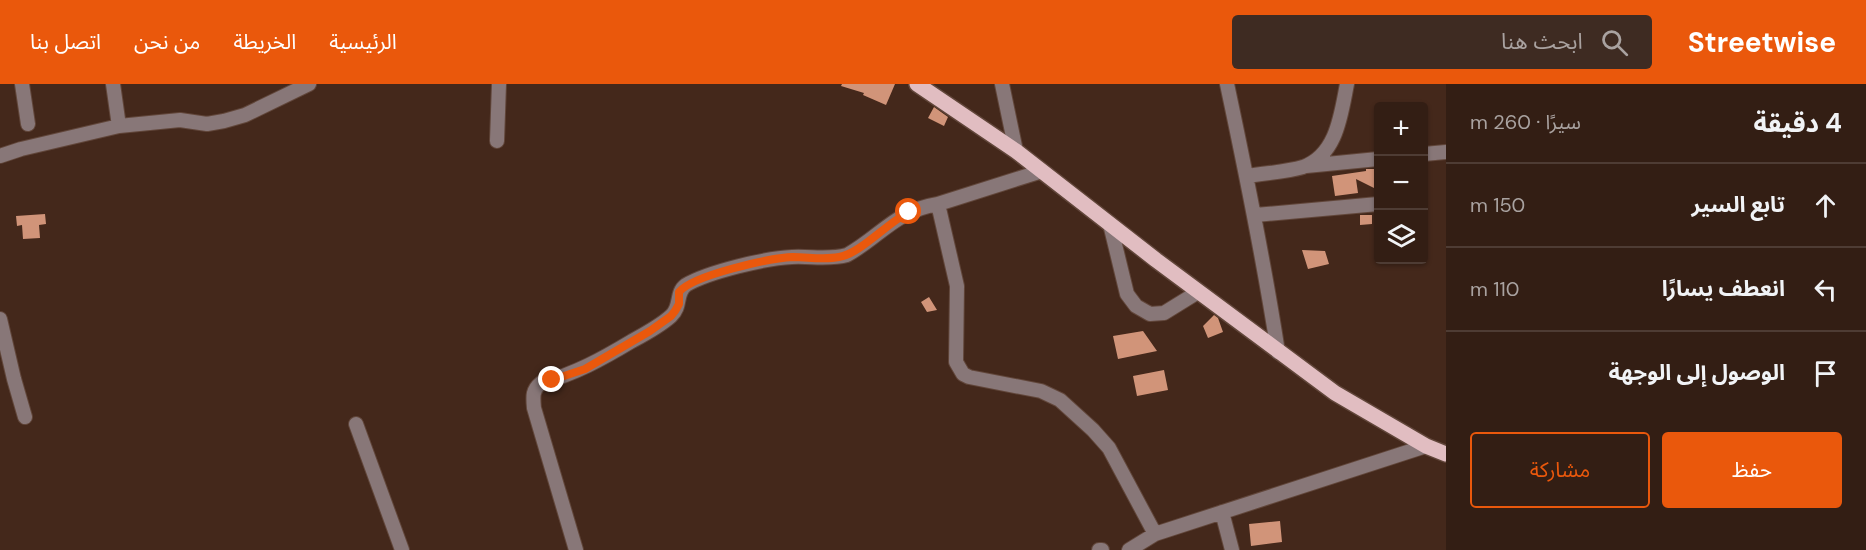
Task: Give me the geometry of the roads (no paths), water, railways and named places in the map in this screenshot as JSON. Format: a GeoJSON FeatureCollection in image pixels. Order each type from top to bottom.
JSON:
{"type":"FeatureCollection","features":[{"type":"Feature","properties":{"kind":"main road"},"geometry":{"type":"LineString","coordinates":[[917,84],[1016,151],[1198,292],[1335,393],[1426,446],[1446,454]]}},
{"type":"Feature","properties":{"kind":"street"},"geometry":{"type":"LineString","coordinates":[[22,84],[28,124]]}},
{"type":"Feature","properties":{"kind":"street"},"geometry":{"type":"LineString","coordinates":[[113,84],[119,126]]}},
{"type":"Feature","properties":{"kind":"street"},"geometry":{"type":"LineString","coordinates":[[0,156],[119,126],[180,120],[207,124],[224,121],[245,116],[309,84]]}},
{"type":"Feature","properties":{"kind":"street"},"geometry":{"type":"LineString","coordinates":[[497,141],[498,84]]}},
{"type":"Feature","properties":{"kind":"street"},"geometry":{"type":"LineString","coordinates":[[1002,84],[1016,151]]}},
{"type":"Feature","properties":{"kind":"street"},"geometry":{"type":"LineString","coordinates":[[1227,84],[1248,176],[1278,352]]}},
{"type":"Feature","properties":{"kind":"street"},"geometry":{"type":"LineString","coordinates":[[1305,166],[1321,156],[1331,144],[1337,130],[1347,84]]}},
{"type":"Feature","properties":{"kind":"street"},"geometry":{"type":"LineString","coordinates":[[1428,154],[1446,152]]}},
{"type":"Feature","properties":{"kind":"street"},"geometry":{"type":"LineString","coordinates":[[1248,176],[1305,166],[1374,159]]}},
{"type":"Feature","properties":{"kind":"street"},"geometry":{"type":"LineString","coordinates":[[576,550],[534,408],[535,387],[585,369],[650,331],[675,311],[682,289],[702,278],[770,260],[792,257],[838,258],[847,255],[898,218],[922,207],[1042,171]]}},
{"type":"Feature","properties":{"kind":"street"},"geometry":{"type":"LineString","coordinates":[[938,204],[957,286],[956,362],[959,369],[969,378],[1041,391],[1060,400],[1109,448],[1155,534]]}},
{"type":"Feature","properties":{"kind":"street"},"geometry":{"type":"LineString","coordinates":[[1255,215],[1374,204]]}},
{"type":"Feature","properties":{"kind":"street"},"geometry":{"type":"LineString","coordinates":[[1110,224],[1127,294],[1136,306],[1150,314],[1164,313],[1198,292]]}},
{"type":"Feature","properties":{"kind":"street"},"geometry":{"type":"LineString","coordinates":[[0,319],[25,417]]}},
{"type":"Feature","properties":{"kind":"street"},"geometry":{"type":"LineString","coordinates":[[356,424],[402,550]]}},
{"type":"Feature","properties":{"kind":"street"},"geometry":{"type":"LineString","coordinates":[[1129,550],[1155,534],[1426,446]]}},
{"type":"Feature","properties":{"kind":"street"},"geometry":{"type":"LineString","coordinates":[[1222,512],[1232,550]]}}]}
